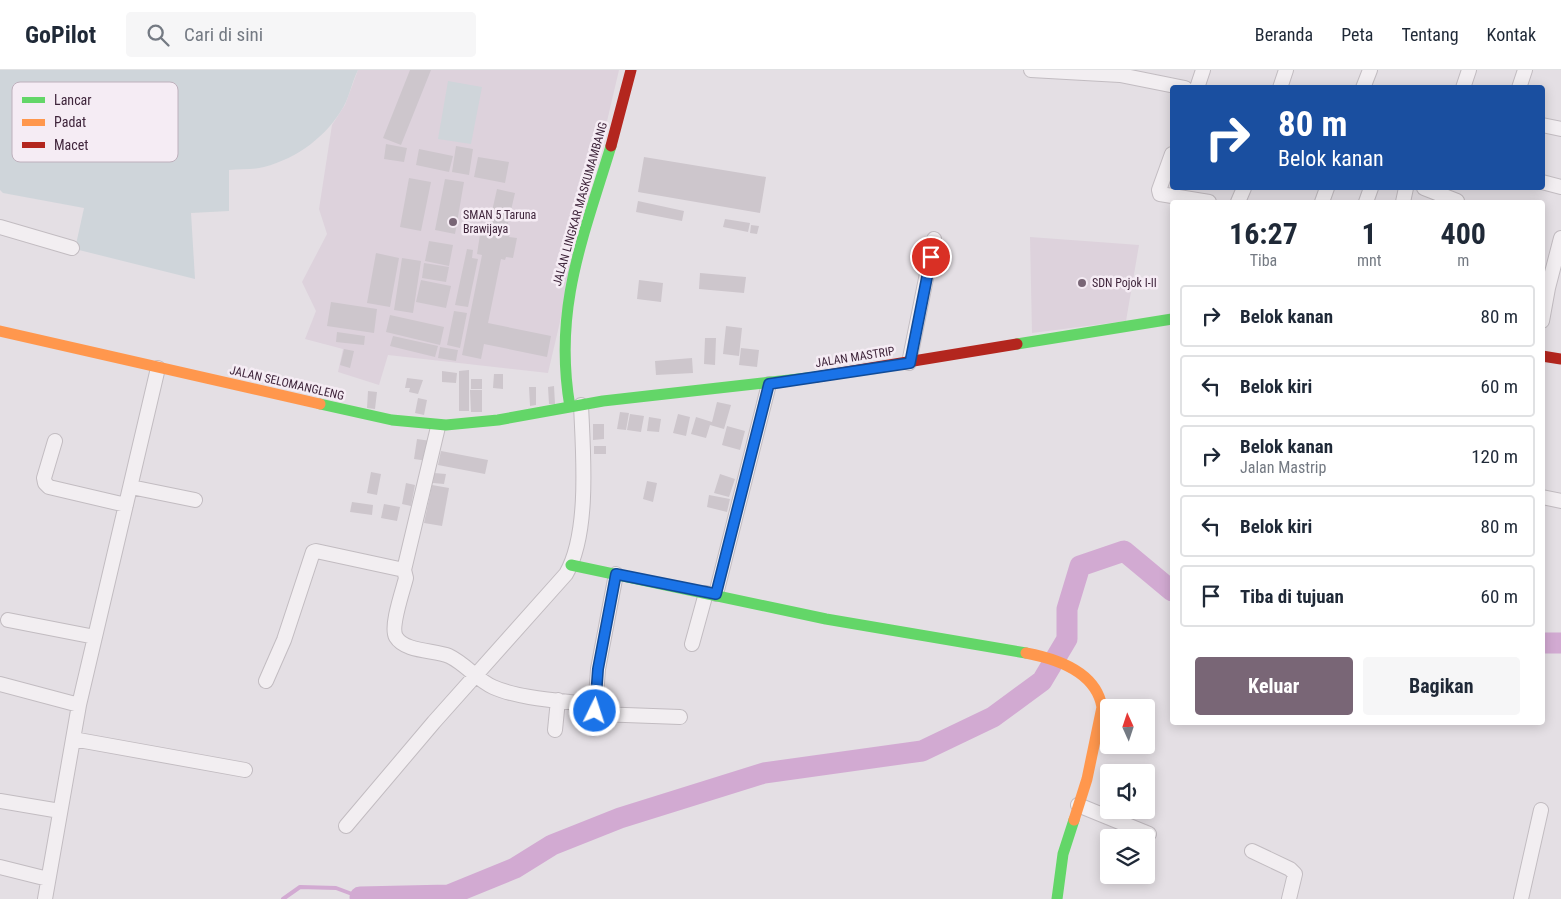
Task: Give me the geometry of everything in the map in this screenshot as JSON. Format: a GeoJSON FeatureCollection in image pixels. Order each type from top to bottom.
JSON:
{"type":"FeatureCollection","features":[{"type":"Feature","properties":{"kind":"street","name":"JALAN LINGKAR MASKUMAMBANG"},"geometry":{"type":"LineString","coordinates":[[576,406],[562,359],[564,322],[580,249],[616,130],[631,70]]}},
{"type":"Feature","properties":{"kind":"street"},"geometry":{"type":"LineString","coordinates":[[1030,70],[1120,75],[1170,85]]}},
{"type":"Feature","properties":{"kind":"street"},"geometry":{"type":"LineString","coordinates":[[1198,85],[1203,70]]}},
{"type":"Feature","properties":{"kind":"street"},"geometry":{"type":"LineString","coordinates":[[1281,85],[1286,70]]}},
{"type":"Feature","properties":{"kind":"street"},"geometry":{"type":"LineString","coordinates":[[1364,85],[1370,70]]}},
{"type":"Feature","properties":{"kind":"street"},"geometry":{"type":"LineString","coordinates":[[1464,85],[1469,70]]}},
{"type":"Feature","properties":{"kind":"street"},"geometry":{"type":"LineString","coordinates":[[1520,85],[1525,70]]}},
{"type":"Feature","properties":{"kind":"street"},"geometry":{"type":"LineString","coordinates":[[1545,125],[1561,129]]}},
{"type":"Feature","properties":{"kind":"street"},"geometry":{"type":"LineString","coordinates":[[1170,160],[1160,194],[1197,200]]}},
{"type":"Feature","properties":{"kind":"street"},"geometry":{"type":"LineString","coordinates":[[1545,183],[1561,187]]}},
{"type":"Feature","properties":{"kind":"street"},"geometry":{"type":"LineString","coordinates":[[1429,190],[1452,200]]}},
{"type":"Feature","properties":{"kind":"street"},"geometry":{"type":"LineString","coordinates":[[0,227],[72,248]]}},
{"type":"Feature","properties":{"kind":"street"},"geometry":{"type":"LineString","coordinates":[[1545,305],[1561,238]]}},
{"type":"Feature","properties":{"kind":"street"},"geometry":{"type":"LineString","coordinates":[[910,363],[934,240]]}},
{"type":"Feature","properties":{"kind":"street","name":"JALAN MASTRIP"},"geometry":{"type":"LineString","coordinates":[[576,406],[769,384],[910,363],[1170,319]]}},
{"type":"Feature","properties":{"kind":"street","name":"JALAN SELOMANGLENG"},"geometry":{"type":"LineString","coordinates":[[0,330],[158,368],[392,420],[438,427],[528,416],[576,406]]}},
{"type":"Feature","properties":{"kind":"street"},"geometry":{"type":"LineString","coordinates":[[1545,356],[1561,359]]}},
{"type":"Feature","properties":{"kind":"street"},"geometry":{"type":"LineString","coordinates":[[45,899],[79,705],[158,368]]}},
{"type":"Feature","properties":{"kind":"street"},"geometry":{"type":"LineString","coordinates":[[692,644],[711,593],[769,384]]}},
{"type":"Feature","properties":{"kind":"street"},"geometry":{"type":"LineString","coordinates":[[346,826],[474,672],[566,574],[571,565],[582,519],[576,406]]}},
{"type":"Feature","properties":{"kind":"street"},"geometry":{"type":"LineString","coordinates":[[438,427],[404,570],[406,578],[394,628],[396,637],[404,644],[448,656],[492,686],[507,691],[595,705]]}},
{"type":"Feature","properties":{"kind":"street"},"geometry":{"type":"LineString","coordinates":[[54,441],[44,478],[45,483],[49,487],[126,505]]}},
{"type":"Feature","properties":{"kind":"street"},"geometry":{"type":"LineString","coordinates":[[131,486],[194,500]]}},
{"type":"Feature","properties":{"kind":"street"},"geometry":{"type":"LineString","coordinates":[[1545,498],[1561,501]]}},
{"type":"Feature","properties":{"kind":"street"},"geometry":{"type":"LineString","coordinates":[[266,681],[284,640],[313,552],[316,550],[404,570]]}},
{"type":"Feature","properties":{"kind":"street"},"geometry":{"type":"LineString","coordinates":[[571,565],[711,593],[826,619],[1037,655],[1076,670],[1093,683],[1100,696],[1102,707],[1096,743],[1063,854],[1056,899]]}},
{"type":"Feature","properties":{"kind":"street"},"geometry":{"type":"LineString","coordinates":[[616,574],[598,669],[595,711],[598,714],[680,717]]}},
{"type":"Feature","properties":{"kind":"street"},"geometry":{"type":"LineString","coordinates":[[8,620],[95,637]]}},
{"type":"Feature","properties":{"kind":"street"},"geometry":{"type":"LineString","coordinates":[[0,684],[79,705]]}},
{"type":"Feature","properties":{"kind":"street"},"geometry":{"type":"LineString","coordinates":[[555,730],[558,700]]}},
{"type":"Feature","properties":{"kind":"street"},"geometry":{"type":"LineString","coordinates":[[73,739],[245,770]]}},
{"type":"Feature","properties":{"kind":"street"},"geometry":{"type":"LineString","coordinates":[[0,801],[60,811]]}},
{"type":"Feature","properties":{"kind":"street"},"geometry":{"type":"LineString","coordinates":[[1078,805],[1137,829]]}},
{"type":"Feature","properties":{"kind":"street"},"geometry":{"type":"LineString","coordinates":[[1521,899],[1541,810]]}},
{"type":"Feature","properties":{"kind":"street"},"geometry":{"type":"LineString","coordinates":[[1252,851],[1290,869],[1296,874],[1289,899]]}},
{"type":"Feature","properties":{"kind":"street"},"geometry":{"type":"LineString","coordinates":[[0,867],[48,879]]}},
{"type":"Feature","properties":{"kind":"shaded area"},"geometry":{"type":"Polygon","coordinates":[[[0,70],[358,70],[344,106],[320,136],[300,152],[277,163],[256,169],[229,170],[229,211],[191,213],[195,279],[75,249],[84,208],[3,193],[0,190],[0,70]]]}},
{"type":"Feature","properties":{"kind":"shaded area","name":"SMAN 5 Taruna Brawijaya"},"geometry":{"type":"Polygon","coordinates":[[[358,70],[619,70],[548,373],[388,355],[379,385],[338,372],[343,349],[305,339],[316,311],[302,282],[327,234],[319,209],[332,125],[345,105],[358,70]]]}},
{"type":"Feature","properties":{"kind":"shaded area"},"geometry":{"type":"Polygon","coordinates":[[[448,81],[482,87],[471,144],[438,139],[448,81]]]}},
{"type":"Feature","properties":{"kind":"shaded area","name":"SDN Pojok I-II"},"geometry":{"type":"Polygon","coordinates":[[[1030,237],[1139,245],[1126,321],[1032,333],[1030,237]]]}},
{"type":"Feature","properties":{"kind":"building"},"geometry":{"type":"Polygon","coordinates":[[[410,70],[431,70],[401,145],[383,138],[410,70]]]}},
{"type":"Feature","properties":{"kind":"building"},"geometry":{"type":"Polygon","coordinates":[[[386,144],[407,148],[404,162],[384,159],[386,144]]]}},
{"type":"Feature","properties":{"kind":"building"},"geometry":{"type":"Polygon","coordinates":[[[456,146],[473,149],[469,175],[452,172],[456,146]]]}},
{"type":"Feature","properties":{"kind":"building"},"geometry":{"type":"Polygon","coordinates":[[[419,149],[453,156],[449,172],[416,165],[419,149]]]}},
{"type":"Feature","properties":{"kind":"building"},"geometry":{"type":"Polygon","coordinates":[[[478,157],[509,162],[505,183],[474,177],[478,157]]]}},
{"type":"Feature","properties":{"kind":"building"},"geometry":{"type":"Polygon","coordinates":[[[644,157],[766,177],[760,213],[638,192],[644,157]]]}},
{"type":"Feature","properties":{"kind":"building"},"geometry":{"type":"Polygon","coordinates":[[[409,178],[431,182],[421,231],[400,227],[409,178]]]}},
{"type":"Feature","properties":{"kind":"building"},"geometry":{"type":"Polygon","coordinates":[[[445,179],[464,182],[455,234],[435,230],[445,179]]]}},
{"type":"Feature","properties":{"kind":"building"},"geometry":{"type":"Polygon","coordinates":[[[497,189],[515,193],[506,232],[510,233],[509,237],[517,238],[513,258],[506,257],[505,260],[501,259],[488,323],[551,336],[547,357],[484,344],[481,359],[462,355],[482,255],[477,254],[481,228],[488,229],[497,189]]]}},
{"type":"Feature","properties":{"kind":"building"},"geometry":{"type":"Polygon","coordinates":[[[638,201],[684,211],[682,221],[636,212],[638,201]]]}},
{"type":"Feature","properties":{"kind":"building"},"geometry":{"type":"Polygon","coordinates":[[[725,219],[750,223],[748,232],[723,227],[725,219]]]}},
{"type":"Feature","properties":{"kind":"building"},"geometry":{"type":"Polygon","coordinates":[[[751,225],[759,226],[757,234],[750,233],[751,225]]]}},
{"type":"Feature","properties":{"kind":"building"},"geometry":{"type":"Polygon","coordinates":[[[429,241],[453,245],[449,266],[425,261],[429,241]]]}},
{"type":"Feature","properties":{"kind":"building"},"geometry":{"type":"Polygon","coordinates":[[[467,249],[473,250],[472,258],[478,259],[468,307],[455,305],[467,249]]]}},
{"type":"Feature","properties":{"kind":"building"},"geometry":{"type":"Polygon","coordinates":[[[376,253],[399,258],[390,307],[367,303],[376,253]]]}},
{"type":"Feature","properties":{"kind":"building"},"geometry":{"type":"Polygon","coordinates":[[[402,258],[421,261],[413,313],[394,310],[402,258]]]}},
{"type":"Feature","properties":{"kind":"building"},"geometry":{"type":"Polygon","coordinates":[[[424,263],[449,267],[446,282],[422,278],[424,263]]]}},
{"type":"Feature","properties":{"kind":"building"},"geometry":{"type":"Polygon","coordinates":[[[700,273],[746,277],[744,293],[699,289],[700,273]]]}},
{"type":"Feature","properties":{"kind":"building"},"geometry":{"type":"Polygon","coordinates":[[[421,280],[451,286],[446,308],[416,302],[421,280]]]}},
{"type":"Feature","properties":{"kind":"building"},"geometry":{"type":"Polygon","coordinates":[[[639,280],[663,283],[661,302],[637,299],[639,280]]]}},
{"type":"Feature","properties":{"kind":"building"},"geometry":{"type":"Polygon","coordinates":[[[331,302],[377,309],[374,333],[327,326],[331,302]]]}},
{"type":"Feature","properties":{"kind":"building"},"geometry":{"type":"Polygon","coordinates":[[[454,311],[467,313],[460,348],[447,345],[454,311]]]}},
{"type":"Feature","properties":{"kind":"building"},"geometry":{"type":"Polygon","coordinates":[[[390,315],[444,327],[440,345],[386,332],[390,315]]]}},
{"type":"Feature","properties":{"kind":"building"},"geometry":{"type":"Polygon","coordinates":[[[726,326],[742,328],[739,356],[723,354],[726,326]]]}},
{"type":"Feature","properties":{"kind":"building"},"geometry":{"type":"Polygon","coordinates":[[[337,332],[365,336],[364,345],[336,342],[337,332]]]}},
{"type":"Feature","properties":{"kind":"building"},"geometry":{"type":"Polygon","coordinates":[[[393,336],[438,346],[435,357],[390,346],[393,336]]]}},
{"type":"Feature","properties":{"kind":"building"},"geometry":{"type":"Polygon","coordinates":[[[705,338],[716,338],[715,365],[704,364],[705,338]]]}},
{"type":"Feature","properties":{"kind":"building"},"geometry":{"type":"Polygon","coordinates":[[[440,347],[458,350],[456,361],[438,358],[440,347]]]}},
{"type":"Feature","properties":{"kind":"building"},"geometry":{"type":"Polygon","coordinates":[[[741,348],[759,350],[757,367],[739,365],[741,348]]]}},
{"type":"Feature","properties":{"kind":"building"},"geometry":{"type":"Polygon","coordinates":[[[344,349],[354,351],[350,368],[340,365],[344,349]]]}},
{"type":"Feature","properties":{"kind":"building"},"geometry":{"type":"Polygon","coordinates":[[[692,358],[693,373],[656,375],[655,361],[692,358]]]}},
{"type":"Feature","properties":{"kind":"building"},"geometry":{"type":"Polygon","coordinates":[[[469,370],[469,411],[459,411],[459,371],[469,370]]]}},
{"type":"Feature","properties":{"kind":"building"},"geometry":{"type":"Polygon","coordinates":[[[442,371],[457,373],[456,383],[442,382],[442,371]]]}},
{"type":"Feature","properties":{"kind":"building"},"geometry":{"type":"Polygon","coordinates":[[[494,374],[503,374],[503,389],[493,388],[494,374]]]}},
{"type":"Feature","properties":{"kind":"building"},"geometry":{"type":"Polygon","coordinates":[[[407,378],[423,380],[418,394],[409,392],[410,388],[405,388],[407,378]]]}},
{"type":"Feature","properties":{"kind":"building"},"geometry":{"type":"Polygon","coordinates":[[[471,379],[482,379],[482,389],[471,389],[471,379]]]}},
{"type":"Feature","properties":{"kind":"building"},"geometry":{"type":"Polygon","coordinates":[[[554,386],[555,404],[549,404],[548,387],[554,386]]]}},
{"type":"Feature","properties":{"kind":"building"},"geometry":{"type":"Polygon","coordinates":[[[529,387],[536,387],[536,405],[530,406],[529,387]]]}},
{"type":"Feature","properties":{"kind":"building"},"geometry":{"type":"Polygon","coordinates":[[[470,390],[482,390],[482,412],[471,412],[470,390]]]}},
{"type":"Feature","properties":{"kind":"building"},"geometry":{"type":"Polygon","coordinates":[[[368,391],[377,392],[375,409],[367,408],[368,391]]]}},
{"type":"Feature","properties":{"kind":"building"},"geometry":{"type":"Polygon","coordinates":[[[418,398],[427,400],[424,415],[415,413],[418,398]]]}},
{"type":"Feature","properties":{"kind":"building"},"geometry":{"type":"Polygon","coordinates":[[[717,402],[731,405],[724,429],[710,425],[706,438],[691,434],[696,417],[712,422],[717,402]]]}},
{"type":"Feature","properties":{"kind":"building"},"geometry":{"type":"Polygon","coordinates":[[[620,412],[629,413],[626,430],[617,429],[620,412]]]}},
{"type":"Feature","properties":{"kind":"building"},"geometry":{"type":"Polygon","coordinates":[[[630,414],[644,416],[641,432],[627,430],[630,414]]]}},
{"type":"Feature","properties":{"kind":"building"},"geometry":{"type":"Polygon","coordinates":[[[678,414],[690,417],[686,436],[673,433],[678,414]]]}},
{"type":"Feature","properties":{"kind":"building"},"geometry":{"type":"Polygon","coordinates":[[[649,417],[661,419],[659,432],[647,431],[649,417]]]}},
{"type":"Feature","properties":{"kind":"building"},"geometry":{"type":"Polygon","coordinates":[[[593,424],[604,424],[604,439],[593,440],[593,424]]]}},
{"type":"Feature","properties":{"kind":"building"},"geometry":{"type":"Polygon","coordinates":[[[727,426],[745,431],[740,450],[722,445],[727,426]]]}},
{"type":"Feature","properties":{"kind":"building"},"geometry":{"type":"Polygon","coordinates":[[[417,439],[431,441],[428,461],[414,459],[417,439]]]}},
{"type":"Feature","properties":{"kind":"building"},"geometry":{"type":"Polygon","coordinates":[[[594,446],[606,446],[606,454],[594,454],[594,446]]]}},
{"type":"Feature","properties":{"kind":"building"},"geometry":{"type":"Polygon","coordinates":[[[441,451],[488,460],[485,474],[438,465],[441,451]]]}},
{"type":"Feature","properties":{"kind":"building"},"geometry":{"type":"Polygon","coordinates":[[[371,472],[381,474],[377,495],[367,493],[371,472]]]}},
{"type":"Feature","properties":{"kind":"building"},"geometry":{"type":"Polygon","coordinates":[[[434,473],[446,474],[444,484],[433,483],[434,473]]]}},
{"type":"Feature","properties":{"kind":"building"},"geometry":{"type":"Polygon","coordinates":[[[720,474],[735,479],[729,497],[714,493],[720,474]]]}},
{"type":"Feature","properties":{"kind":"building"},"geometry":{"type":"Polygon","coordinates":[[[647,481],[657,483],[653,502],[643,499],[647,481]]]}},
{"type":"Feature","properties":{"kind":"building"},"geometry":{"type":"Polygon","coordinates":[[[406,483],[415,485],[411,506],[402,504],[406,483]]]}},
{"type":"Feature","properties":{"kind":"building"},"geometry":{"type":"Polygon","coordinates":[[[432,485],[449,488],[442,526],[424,523],[432,485]]]}},
{"type":"Feature","properties":{"kind":"building"},"geometry":{"type":"Polygon","coordinates":[[[709,495],[730,499],[727,512],[707,507],[709,495]]]}},
{"type":"Feature","properties":{"kind":"building"},"geometry":{"type":"Polygon","coordinates":[[[352,502],[373,505],[372,515],[350,512],[352,502]]]}},
{"type":"Feature","properties":{"kind":"building"},"geometry":{"type":"Polygon","coordinates":[[[384,504],[400,507],[397,521],[381,518],[384,504]]]}},
{"type":"Feature","properties":{"kind":"waterway"},"geometry":{"type":"LineString","coordinates":[[360,897],[449,895],[515,868],[552,845],[620,818],[764,773],[922,751],[993,717],[1042,681],[1067,639],[1067,609],[1080,566],[1124,551],[1170,589]]}},
{"type":"Feature","properties":{"kind":"waterway"},"geometry":{"type":"LineString","coordinates":[[1545,643],[1561,643]]}},
{"type":"Feature","properties":{"kind":"waterway"},"geometry":{"type":"LineString","coordinates":[[283,899],[300,887],[336,888],[360,897]]}},
{"type":"Feature","properties":{"kind":"traffic: fast"},"geometry":{"type":"LineString","coordinates":[[570,407],[565,338],[568,306],[581,243],[611,146]]}},
{"type":"Feature","properties":{"kind":"traffic: fast"},"geometry":{"type":"LineString","coordinates":[[1017,344],[1170,319]]}},
{"type":"Feature","properties":{"kind":"traffic: fast"},"geometry":{"type":"LineString","coordinates":[[320,404],[392,420],[446,425],[498,420],[603,401],[816,377]]}},
{"type":"Feature","properties":{"kind":"traffic: fast"},"geometry":{"type":"LineString","coordinates":[[571,565],[826,619],[1026,653]]}},
{"type":"Feature","properties":{"kind":"traffic: fast"},"geometry":{"type":"LineString","coordinates":[[1057,899],[1063,854],[1074,820]]}},
{"type":"Feature","properties":{"kind":"traffic: slow"},"geometry":{"type":"LineString","coordinates":[[0,331],[320,404]]}},
{"type":"Feature","properties":{"kind":"traffic: slow"},"geometry":{"type":"LineString","coordinates":[[1026,653],[1063,663],[1084,676],[1098,695],[1102,707],[1087,779],[1074,820]]}},
{"type":"Feature","properties":{"kind":"traffic: jam"},"geometry":{"type":"LineString","coordinates":[[611,146],[631,70]]}},
{"type":"Feature","properties":{"kind":"traffic: jam"},"geometry":{"type":"LineString","coordinates":[[816,377],[1017,344]]}},
{"type":"Feature","properties":{"kind":"traffic: jam"},"geometry":{"type":"LineString","coordinates":[[1545,356],[1561,359]]}},
{"type":"Feature","properties":{"kind":"place","name":"SMAN 5 Taruna Brawijaya"},"geometry":{"type":"Point","coordinates":[453,222]}},
{"type":"Feature","properties":{"kind":"place","name":"SDN Pojok I-II"},"geometry":{"type":"Point","coordinates":[1082,283]}},
{"type":"Feature","properties":{"kind":"route"},"geometry":{"type":"LineString","coordinates":[[595,711],[598,669],[616,574],[716,594],[769,384],[910,363],[931,257]]}}]}
